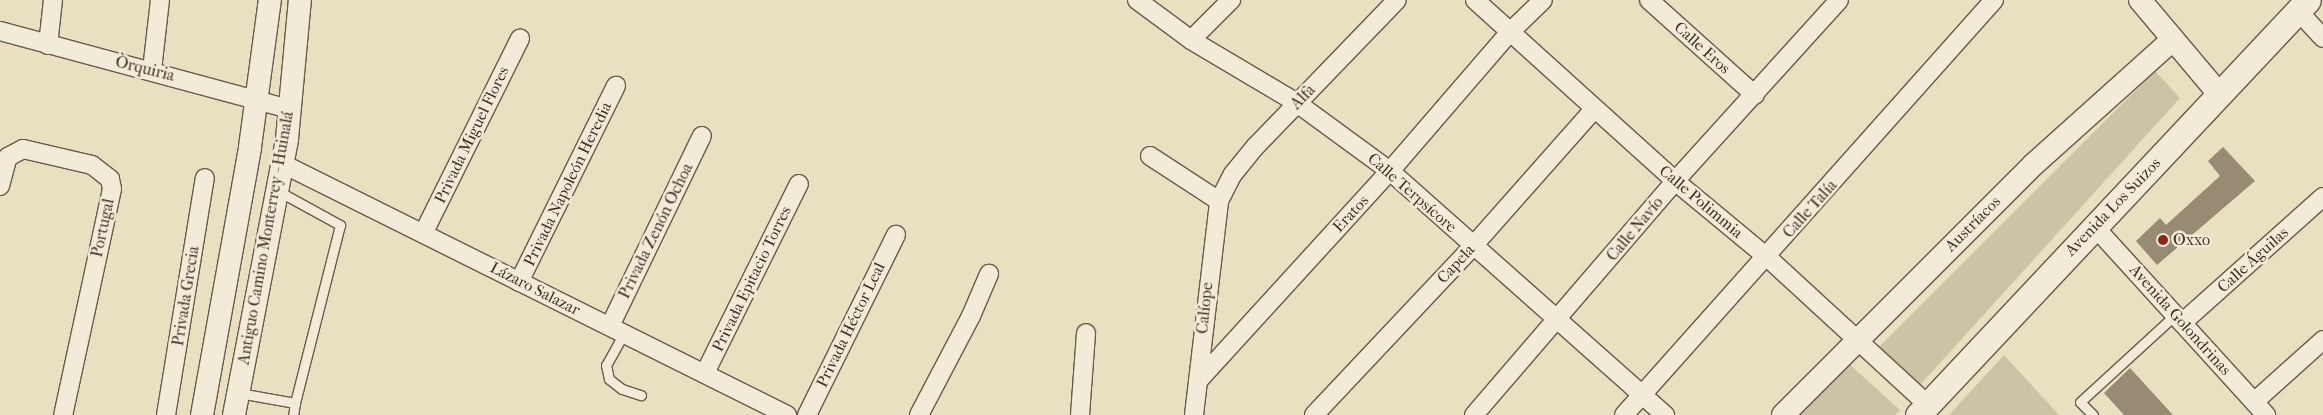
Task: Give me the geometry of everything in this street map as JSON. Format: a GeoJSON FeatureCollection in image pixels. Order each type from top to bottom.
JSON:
{"type":"FeatureCollection","features":[{"type":"Feature","properties":{"kind":"main road","name":"Avenida Los Suizos"},"geometry":{"type":"LineString","coordinates":[[1923,410],[2303,5]]}},
{"type":"Feature","properties":{"kind":"street"},"geometry":{"type":"LineString","coordinates":[[48,45],[53,0]]}},
{"type":"Feature","properties":{"kind":"street"},"geometry":{"type":"LineString","coordinates":[[152,70],[160,0]]}},
{"type":"Feature","properties":{"kind":"street","name":"Antiguo Camino Monterrey - Huinalá"},"geometry":{"type":"LineString","coordinates":[[202,415],[250,147],[270,0]]}},
{"type":"Feature","properties":{"kind":"street","name":"Antiguo Camino Monterrey - Huinalá"},"geometry":{"type":"LineString","coordinates":[[234,415],[283,164],[300,0]]}},
{"type":"Feature","properties":{"kind":"street","name":"Calle Terpsícore"},"geometry":{"type":"LineString","coordinates":[[1137,0],[1191,40],[1297,103],[1390,171],[1665,415]]}},
{"type":"Feature","properties":{"kind":"street"},"geometry":{"type":"LineString","coordinates":[[1191,40],[1231,0]]}},
{"type":"Feature","properties":{"kind":"street","name":"Alfa"},"geometry":{"type":"LineString","coordinates":[[1219,201],[1233,174],[1255,147],[1397,0]]}},
{"type":"Feature","properties":{"kind":"street","name":"Calle Polimmia"},"geometry":{"type":"LineString","coordinates":[[1475,0],[1509,33],[1675,181],[1767,257],[1857,338],[1923,410]]}},
{"type":"Feature","properties":{"kind":"street","name":"Eratos"},"geometry":{"type":"LineString","coordinates":[[1198,381],[1390,171],[1509,33],[1543,0]]}},
{"type":"Feature","properties":{"kind":"street","name":"Calle Eros"},"geometry":{"type":"LineString","coordinates":[[1649,0],[1755,96]]}},
{"type":"Feature","properties":{"kind":"street","name":"Calle Navío"},"geometry":{"type":"LineString","coordinates":[[1474,415],[1558,321],[1675,181],[1755,96],[1839,0]]}},
{"type":"Feature","properties":{"kind":"street","name":"Calle Talía"},"geometry":{"type":"LineString","coordinates":[[1624,415],[1767,257],[1994,0]]}},
{"type":"Feature","properties":{"kind":"street"},"geometry":{"type":"LineString","coordinates":[[2143,2],[2172,41],[2220,95]]}},
{"type":"Feature","properties":{"kind":"street"},"geometry":{"type":"LineString","coordinates":[[2303,5],[2323,38]]}},
{"type":"Feature","properties":{"kind":"street","name":"Òrquiria"},"geometry":{"type":"LineString","coordinates":[[0,31],[48,45],[152,70],[290,109]]}},
{"type":"Feature","properties":{"kind":"street","name":"Privada Miguel Flores"},"geometry":{"type":"LineString","coordinates":[[424,232],[520,39]]}},
{"type":"Feature","properties":{"kind":"street","name":"Austríacos"},"geometry":{"type":"LineString","coordinates":[[1783,415],[1857,338],[2033,165],[2172,41]]}},
{"type":"Feature","properties":{"kind":"street","name":"Privada Napoleón Heredia"},"geometry":{"type":"LineString","coordinates":[[519,282],[616,86]]}},
{"type":"Feature","properties":{"kind":"street","name":"Capela"},"geometry":{"type":"LineString","coordinates":[[1314,415],[1473,246],[1594,109]]}},
{"type":"Feature","properties":{"kind":"street","name":"Privada Zenón Ochoa"},"geometry":{"type":"LineString","coordinates":[[617,329],[702,136]]}},
{"type":"Feature","properties":{"kind":"street","name":"Portugal"},"geometry":{"type":"LineString","coordinates":[[0,186],[8,157],[24,149],[92,165],[110,179],[112,189],[63,415]]}},
{"type":"Feature","properties":{"kind":"street"},"geometry":{"type":"LineString","coordinates":[[1150,156],[1219,201]]}},
{"type":"Feature","properties":{"kind":"street","name":"Lázaro Salazar"},"geometry":{"type":"LineString","coordinates":[[283,164],[424,232],[519,282],[617,329],[784,414]]}},
{"type":"Feature","properties":{"kind":"street","name":"Privada Grecia"},"geometry":{"type":"LineString","coordinates":[[166,415],[205,178]]}},
{"type":"Feature","properties":{"kind":"street","name":"Privada Epitacio Torres"},"geometry":{"type":"LineString","coordinates":[[705,373],[800,184]]}},
{"type":"Feature","properties":{"kind":"street","name":"Calle Águilas"},"geometry":{"type":"LineString","coordinates":[[2178,319],[2323,197]]}},
{"type":"Feature","properties":{"kind":"street","name":"Calíope"},"geometry":{"type":"LineString","coordinates":[[1194,415],[1219,201]]}},
{"type":"Feature","properties":{"kind":"street","name":"Avenida Golondrinas"},"geometry":{"type":"LineString","coordinates":[[2094,226],[2260,409]]}},
{"type":"Feature","properties":{"kind":"street","name":"Privada Héctor Leal"},"geometry":{"type":"LineString","coordinates":[[807,415],[896,235]]}},
{"type":"Feature","properties":{"kind":"street"},"geometry":{"type":"LineString","coordinates":[[920,415],[967,325],[989,274]]}},
{"type":"Feature","properties":{"kind":"street"},"geometry":{"type":"LineString","coordinates":[[1080,415],[1086,333]]}},
{"type":"Feature","properties":{"kind":"street"},"geometry":{"type":"LineString","coordinates":[[2260,409],[2323,340]]}},
{"type":"Feature","properties":{"kind":"lane"},"geometry":{"type":"LineString","coordinates":[[278,191],[340,225],[293,415]]}},
{"type":"Feature","properties":{"kind":"lane"},"geometry":{"type":"LineString","coordinates":[[2093,415],[2080,402],[2178,319]]}},
{"type":"Feature","properties":{"kind":"lane"},"geometry":{"type":"LineString","coordinates":[[617,329],[606,365],[609,379],[622,389],[641,395]]}},
{"type":"Feature","properties":{"kind":"lane"},"geometry":{"type":"LineString","coordinates":[[238,393],[295,403]]}},
{"type":"Feature","properties":{"kind":"shaded area"},"geometry":{"type":"Polygon","coordinates":[[[2155,71],[2180,98],[1920,385],[1879,347],[2155,71]]]}},
{"type":"Feature","properties":{"kind":"shaded area"},"geometry":{"type":"Polygon","coordinates":[[[2004,355],[2059,415],[1949,415],[2004,355]]]}},
{"type":"Feature","properties":{"kind":"shaded area"},"geometry":{"type":"Polygon","coordinates":[[[1848,363],[1900,410],[1895,415],[1799,415],[1848,363]]]}},
{"type":"Feature","properties":{"kind":"building"},"geometry":{"type":"Polygon","coordinates":[[[2223,147],[2255,181],[2157,265],[2136,241],[2160,218],[2166,225],[2220,176],[2208,161],[2223,147]]]}},
{"type":"Feature","properties":{"kind":"building"},"geometry":{"type":"Polygon","coordinates":[[[2130,368],[2173,415],[2124,415],[2104,393],[2130,368]]]}},
{"type":"Feature","properties":{"kind":"place","name":"Oxxo"},"geometry":{"type":"Point","coordinates":[2163,240]}}]}
